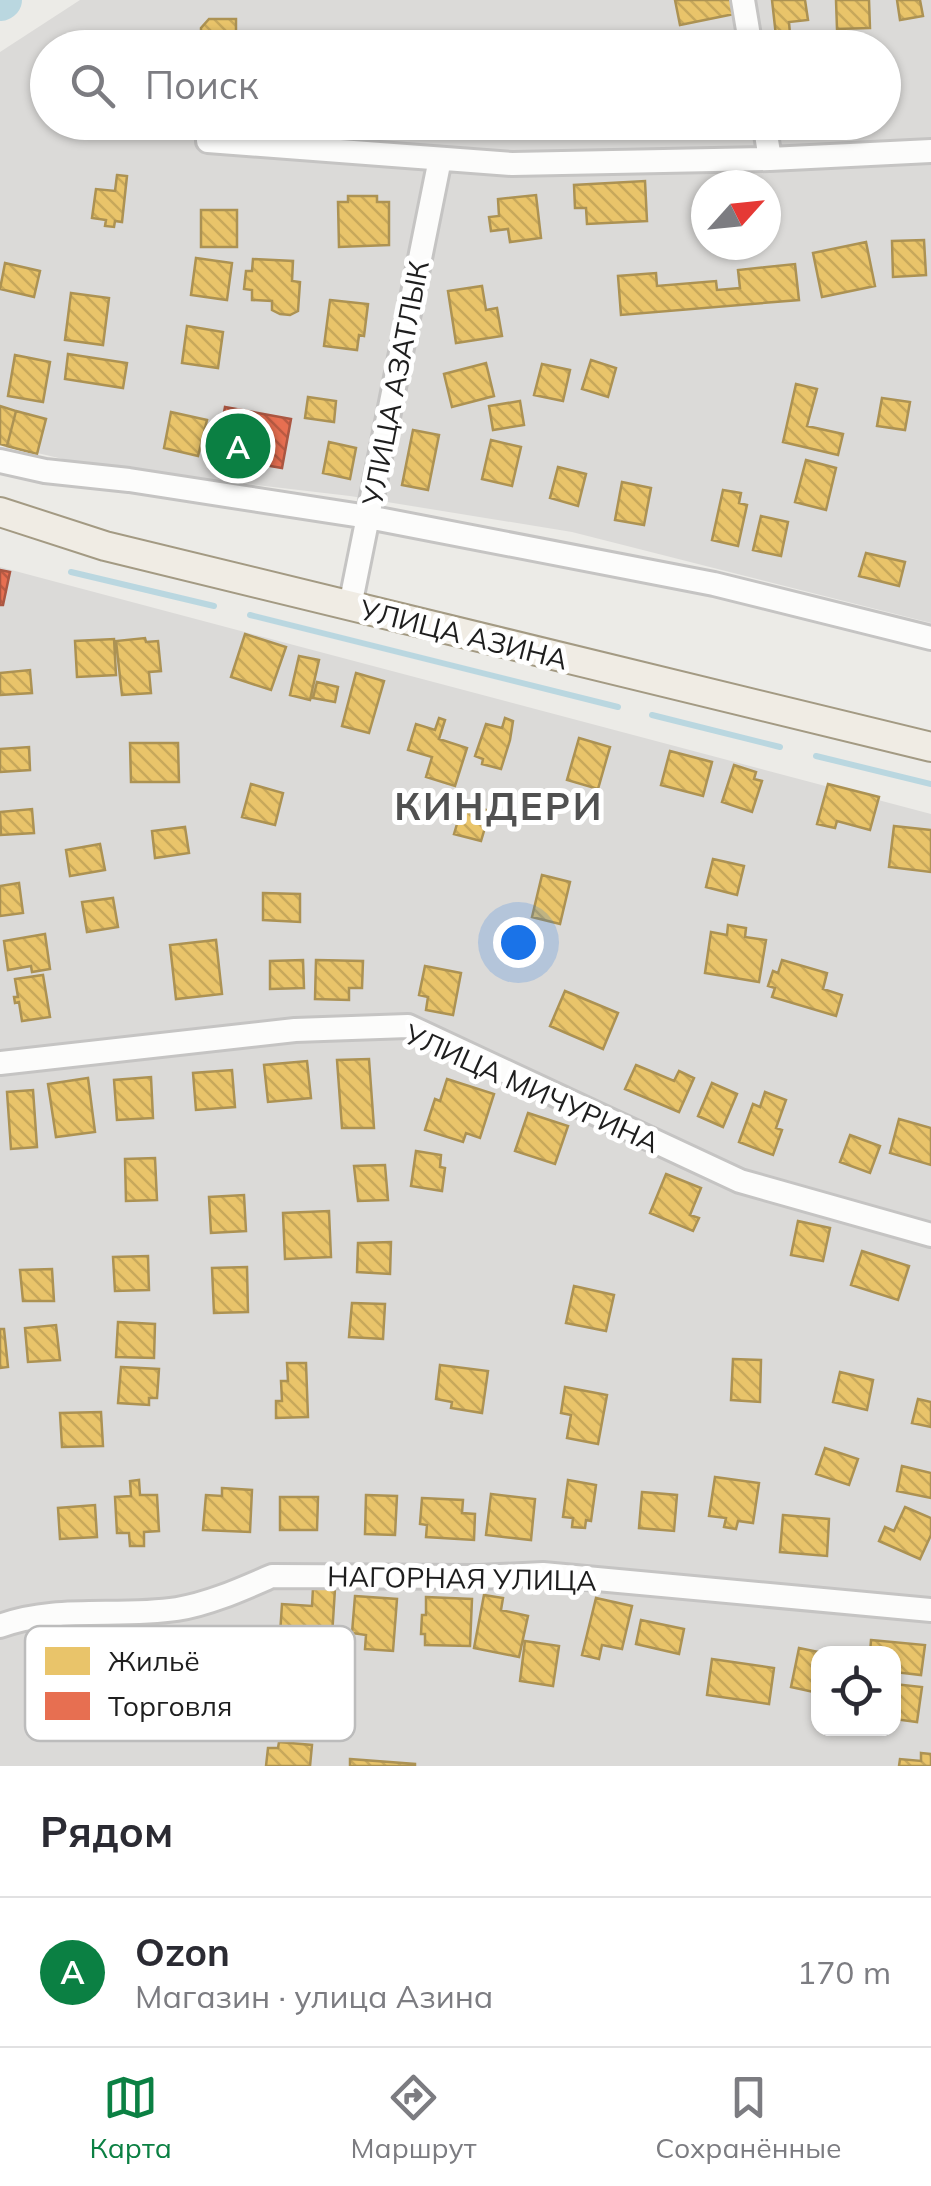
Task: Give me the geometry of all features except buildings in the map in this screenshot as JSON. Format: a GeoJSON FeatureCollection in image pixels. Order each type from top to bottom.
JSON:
{"type":"FeatureCollection","features":[{"type":"Feature","properties":{"kind":"main road","name":"УЛИЦА АЗИНА"},"geometry":{"type":"LineString","coordinates":[[0,512],[106,546],[931,747]]}},
{"type":"Feature","properties":{"kind":"street"},"geometry":{"type":"LineString","coordinates":[[743,0],[748,30]]}},
{"type":"Feature","properties":{"kind":"street"},"geometry":{"type":"LineString","coordinates":[[767,140],[770,160]]}},
{"type":"Feature","properties":{"kind":"street"},"geometry":{"type":"LineString","coordinates":[[208,141],[512,164],[770,160],[931,150]]}},
{"type":"Feature","properties":{"kind":"street","name":"УЛИЦА АЗАТЛЫК"},"geometry":{"type":"LineString","coordinates":[[350,606],[440,159]]}},
{"type":"Feature","properties":{"kind":"street"},"geometry":{"type":"LineString","coordinates":[[0,461],[45,471],[368,517],[714,584],[931,638]]}},
{"type":"Feature","properties":{"kind":"street","name":"УЛИЦА МИЧУРИНА"},"geometry":{"type":"LineString","coordinates":[[0,1063],[295,1030],[408,1026],[740,1182],[931,1235]]}},
{"type":"Feature","properties":{"kind":"street","name":"НАГОРНАЯ УЛИЦА"},"geometry":{"type":"LineString","coordinates":[[0,1626],[25,1616],[178,1609],[272,1576],[479,1578],[543,1574],[931,1610]]}},
{"type":"Feature","properties":{"kind":"shaded area"},"geometry":{"type":"Polygon","coordinates":[[[80,0],[931,0],[931,623],[572,532],[350,496],[92,466],[0,444],[0,52],[30,32],[30,140],[901,140],[901,30],[34,30],[80,0]]]}},
{"type":"Feature","properties":{"kind":"shaded area"},"geometry":{"type":"Polygon","coordinates":[[[0,567],[931,814],[931,1766],[0,1766],[0,567]]]}},
{"type":"Feature","properties":{"kind":"waterway"},"geometry":{"type":"LineString","coordinates":[[71,572],[214,606]]}},
{"type":"Feature","properties":{"kind":"waterway"},"geometry":{"type":"LineString","coordinates":[[250,615],[618,707]]}},
{"type":"Feature","properties":{"kind":"waterway"},"geometry":{"type":"LineString","coordinates":[[652,715],[780,747]]}},
{"type":"Feature","properties":{"kind":"waterway"},"geometry":{"type":"LineString","coordinates":[[816,756],[931,784]]}},
{"type":"Feature","properties":{"kind":"place","name":"Ozon"},"geometry":{"type":"Point","coordinates":[238,446]}},
{"type":"Feature","properties":{"kind":"district","name":"КИНДЕРИ"},"geometry":{"type":"Point","coordinates":[499,806]}}]}
